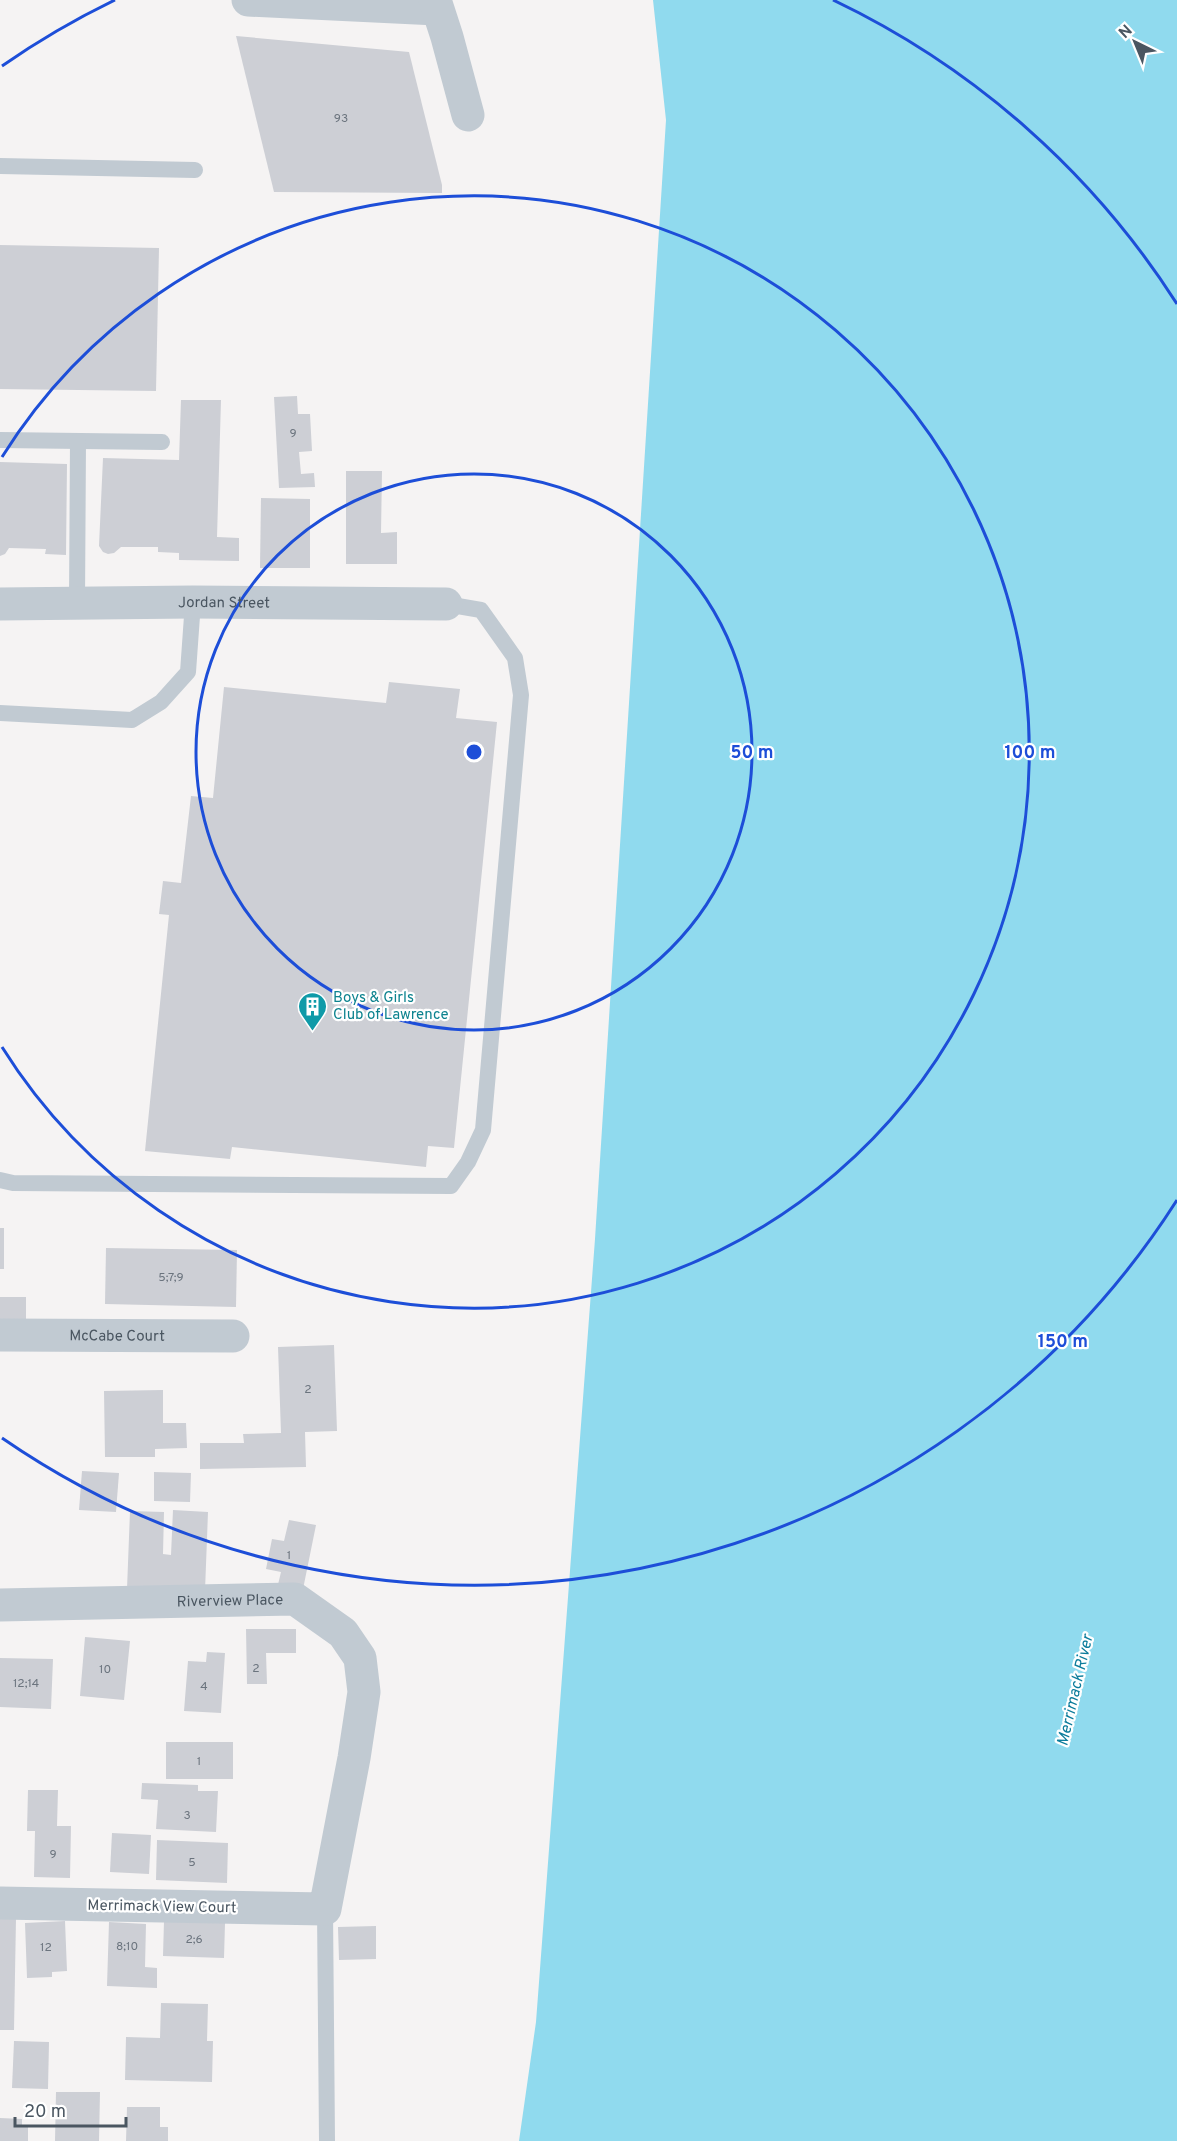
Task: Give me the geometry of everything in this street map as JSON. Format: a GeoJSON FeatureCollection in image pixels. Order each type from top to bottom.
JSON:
{"type":"FeatureCollection","features":[{"type":"Feature","properties":{"kind":"street"},"geometry":{"type":"LineString","coordinates":[[248,0],[436,4],[468,115]]}},
{"type":"Feature","properties":{"kind":"street","name":"Jordan Street"},"geometry":{"type":"LineString","coordinates":[[0,604],[193,602],[446,604]]}},
{"type":"Feature","properties":{"kind":"street","name":"McCabe Court"},"geometry":{"type":"LineString","coordinates":[[0,1335],[233,1336]]}},
{"type":"Feature","properties":{"kind":"street","name":"Riverview Place"},"geometry":{"type":"LineString","coordinates":[[0,1605],[295,1599],[343,1633],[360,1658],[364,1692],[354,1758],[325,1909]]}},
{"type":"Feature","properties":{"kind":"street","name":"Merrimack View Court"},"geometry":{"type":"LineString","coordinates":[[0,1903],[325,1909]]}},
{"type":"Feature","properties":{"kind":"lane"},"geometry":{"type":"LineString","coordinates":[[0,166],[195,170]]}},
{"type":"Feature","properties":{"kind":"lane"},"geometry":{"type":"LineString","coordinates":[[0,440],[162,442]]}},
{"type":"Feature","properties":{"kind":"lane"},"geometry":{"type":"LineString","coordinates":[[76,603],[78,441]]}},
{"type":"Feature","properties":{"kind":"lane"},"geometry":{"type":"LineString","coordinates":[[0,713],[132,720],[161,702],[188,672],[193,602]]}},
{"type":"Feature","properties":{"kind":"lane"},"geometry":{"type":"LineString","coordinates":[[0,1180],[13,1183],[451,1186],[468,1162],[483,1130],[521,695],[515,658],[481,610],[446,604]]}},
{"type":"Feature","properties":{"kind":"lane"},"geometry":{"type":"LineString","coordinates":[[325,1909],[327,2141]]}},
{"type":"Feature","properties":{"kind":"water","name":"Merrimack River"},"geometry":{"type":"Polygon","coordinates":[[[653,0],[1177,0],[1177,2141],[519,2141],[536,2022],[595,1239],[666,120],[653,0]]]}},
{"type":"Feature","properties":{"kind":"building"},"geometry":{"type":"Polygon","coordinates":[[[236,36],[409,52],[442,185],[442,193],[274,192],[236,36]]]}},
{"type":"Feature","properties":{"kind":"building"},"geometry":{"type":"Polygon","coordinates":[[[0,245],[159,248],[156,391],[0,389],[0,245]]]}},
{"type":"Feature","properties":{"kind":"building"},"geometry":{"type":"Polygon","coordinates":[[[297,396],[298,414],[310,414],[312,451],[299,452],[301,474],[314,473],[315,487],[279,488],[274,397],[297,396]]]}},
{"type":"Feature","properties":{"kind":"building"},"geometry":{"type":"Polygon","coordinates":[[[181,400],[221,400],[217,537],[239,538],[239,561],[179,560],[179,553],[158,552],[158,547],[121,547],[114,553],[108,554],[103,552],[99,546],[103,458],[179,460],[181,400]]]}},
{"type":"Feature","properties":{"kind":"building"},"geometry":{"type":"Polygon","coordinates":[[[0,462],[67,464],[66,555],[45,554],[46,549],[9,548],[5,554],[0,556],[0,462]]]}},
{"type":"Feature","properties":{"kind":"building"},"geometry":{"type":"Polygon","coordinates":[[[346,471],[382,471],[381,533],[397,532],[397,564],[346,564],[346,471]]]}},
{"type":"Feature","properties":{"kind":"building"},"geometry":{"type":"Polygon","coordinates":[[[261,498],[310,499],[310,568],[260,568],[261,498]]]}},
{"type":"Feature","properties":{"kind":"building","name":"Boys & Girls Club of Lawrence"},"geometry":{"type":"Polygon","coordinates":[[[389,682],[460,689],[456,718],[497,722],[454,1148],[428,1146],[426,1167],[232,1147],[230,1159],[145,1151],[169,915],[159,914],[163,881],[181,883],[191,796],[213,798],[224,687],[386,703],[389,682]]]}},
{"type":"Feature","properties":{"kind":"building"},"geometry":{"type":"Polygon","coordinates":[[[0,1228],[4,1228],[4,1269],[0,1269],[0,1228]]]}},
{"type":"Feature","properties":{"kind":"building"},"geometry":{"type":"Polygon","coordinates":[[[106,1248],[237,1250],[236,1307],[105,1304],[106,1248]]]}},
{"type":"Feature","properties":{"kind":"building"},"geometry":{"type":"Polygon","coordinates":[[[0,1297],[26,1297],[26,1333],[0,1333],[0,1297]]]}},
{"type":"Feature","properties":{"kind":"building"},"geometry":{"type":"Polygon","coordinates":[[[334,1345],[337,1431],[305,1432],[306,1467],[200,1469],[200,1443],[244,1443],[243,1434],[281,1433],[278,1347],[334,1345]]]}},
{"type":"Feature","properties":{"kind":"building"},"geometry":{"type":"Polygon","coordinates":[[[163,1390],[163,1423],[186,1423],[187,1448],[155,1449],[155,1457],[105,1457],[104,1391],[163,1390]]]}},
{"type":"Feature","properties":{"kind":"building"},"geometry":{"type":"Polygon","coordinates":[[[82,1471],[119,1473],[116,1512],[79,1510],[82,1471]]]}},
{"type":"Feature","properties":{"kind":"building"},"geometry":{"type":"Polygon","coordinates":[[[154,1472],[191,1473],[190,1502],[154,1501],[154,1472]]]}},
{"type":"Feature","properties":{"kind":"building"},"geometry":{"type":"Polygon","coordinates":[[[173,1510],[208,1512],[205,1591],[127,1589],[130,1511],[164,1512],[163,1554],[171,1555],[173,1510]]]}},
{"type":"Feature","properties":{"kind":"building"},"geometry":{"type":"Polygon","coordinates":[[[289,1520],[316,1525],[301,1599],[276,1593],[281,1572],[266,1569],[272,1539],[284,1541],[289,1520]]]}},
{"type":"Feature","properties":{"kind":"building"},"geometry":{"type":"Polygon","coordinates":[[[246,1629],[296,1629],[296,1653],[266,1653],[267,1684],[247,1684],[246,1629]]]}},
{"type":"Feature","properties":{"kind":"building"},"geometry":{"type":"Polygon","coordinates":[[[85,1637],[130,1641],[124,1700],[80,1696],[85,1637]]]}},
{"type":"Feature","properties":{"kind":"building"},"geometry":{"type":"Polygon","coordinates":[[[207,1652],[225,1653],[221,1713],[184,1711],[188,1661],[206,1662],[207,1652]]]}},
{"type":"Feature","properties":{"kind":"building"},"geometry":{"type":"Polygon","coordinates":[[[0,1658],[53,1659],[51,1709],[0,1707],[0,1658]]]}},
{"type":"Feature","properties":{"kind":"building"},"geometry":{"type":"Polygon","coordinates":[[[166,1742],[233,1742],[233,1779],[166,1779],[166,1742]]]}},
{"type":"Feature","properties":{"kind":"building"},"geometry":{"type":"Polygon","coordinates":[[[142,1783],[198,1785],[198,1791],[218,1791],[216,1832],[156,1829],[158,1800],[141,1799],[142,1783]]]}},
{"type":"Feature","properties":{"kind":"building"},"geometry":{"type":"Polygon","coordinates":[[[28,1790],[58,1790],[57,1826],[71,1826],[70,1878],[34,1877],[35,1831],[27,1831],[28,1790]]]}},
{"type":"Feature","properties":{"kind":"building"},"geometry":{"type":"Polygon","coordinates":[[[112,1833],[151,1835],[149,1874],[110,1872],[112,1833]]]}},
{"type":"Feature","properties":{"kind":"building"},"geometry":{"type":"Polygon","coordinates":[[[157,1840],[228,1843],[227,1883],[156,1880],[157,1840]]]}},
{"type":"Feature","properties":{"kind":"building"},"geometry":{"type":"Polygon","coordinates":[[[0,1918],[16,1918],[14,2030],[0,2030],[0,1918]]]}},
{"type":"Feature","properties":{"kind":"building"},"geometry":{"type":"Polygon","coordinates":[[[65,1921],[67,1971],[52,1972],[52,1977],[27,1978],[25,1923],[65,1921]]]}},
{"type":"Feature","properties":{"kind":"building"},"geometry":{"type":"Polygon","coordinates":[[[164,1921],[225,1923],[224,1958],[163,1956],[164,1921]]]}},
{"type":"Feature","properties":{"kind":"building"},"geometry":{"type":"Polygon","coordinates":[[[109,1922],[146,1924],[145,1967],[157,1968],[157,1988],[107,1986],[109,1922]]]}},
{"type":"Feature","properties":{"kind":"building"},"geometry":{"type":"Polygon","coordinates":[[[376,1926],[376,1959],[339,1960],[338,1927],[376,1926]]]}},
{"type":"Feature","properties":{"kind":"building"},"geometry":{"type":"Polygon","coordinates":[[[161,2003],[208,2004],[207,2041],[213,2041],[212,2082],[125,2080],[126,2037],[160,2038],[161,2003]]]}},
{"type":"Feature","properties":{"kind":"building"},"geometry":{"type":"Polygon","coordinates":[[[14,2041],[49,2042],[48,2089],[12,2088],[14,2041]]]}},
{"type":"Feature","properties":{"kind":"building"},"geometry":{"type":"Polygon","coordinates":[[[56,2092],[100,2092],[99,2141],[55,2141],[56,2092]]]}},
{"type":"Feature","properties":{"kind":"building"},"geometry":{"type":"Polygon","coordinates":[[[127,2107],[160,2107],[160,2127],[168,2127],[168,2141],[126,2141],[127,2107]]]}},
{"type":"Feature","properties":{"kind":"building"},"geometry":{"type":"Polygon","coordinates":[[[0,2118],[22,2119],[22,2126],[28,2125],[28,2141],[0,2141],[0,2118]]]}},
{"type":"Feature","properties":{"kind":"place","name":"Boys & Girls Club of Lawrence"},"geometry":{"type":"Point","coordinates":[312,1032]}}]}
